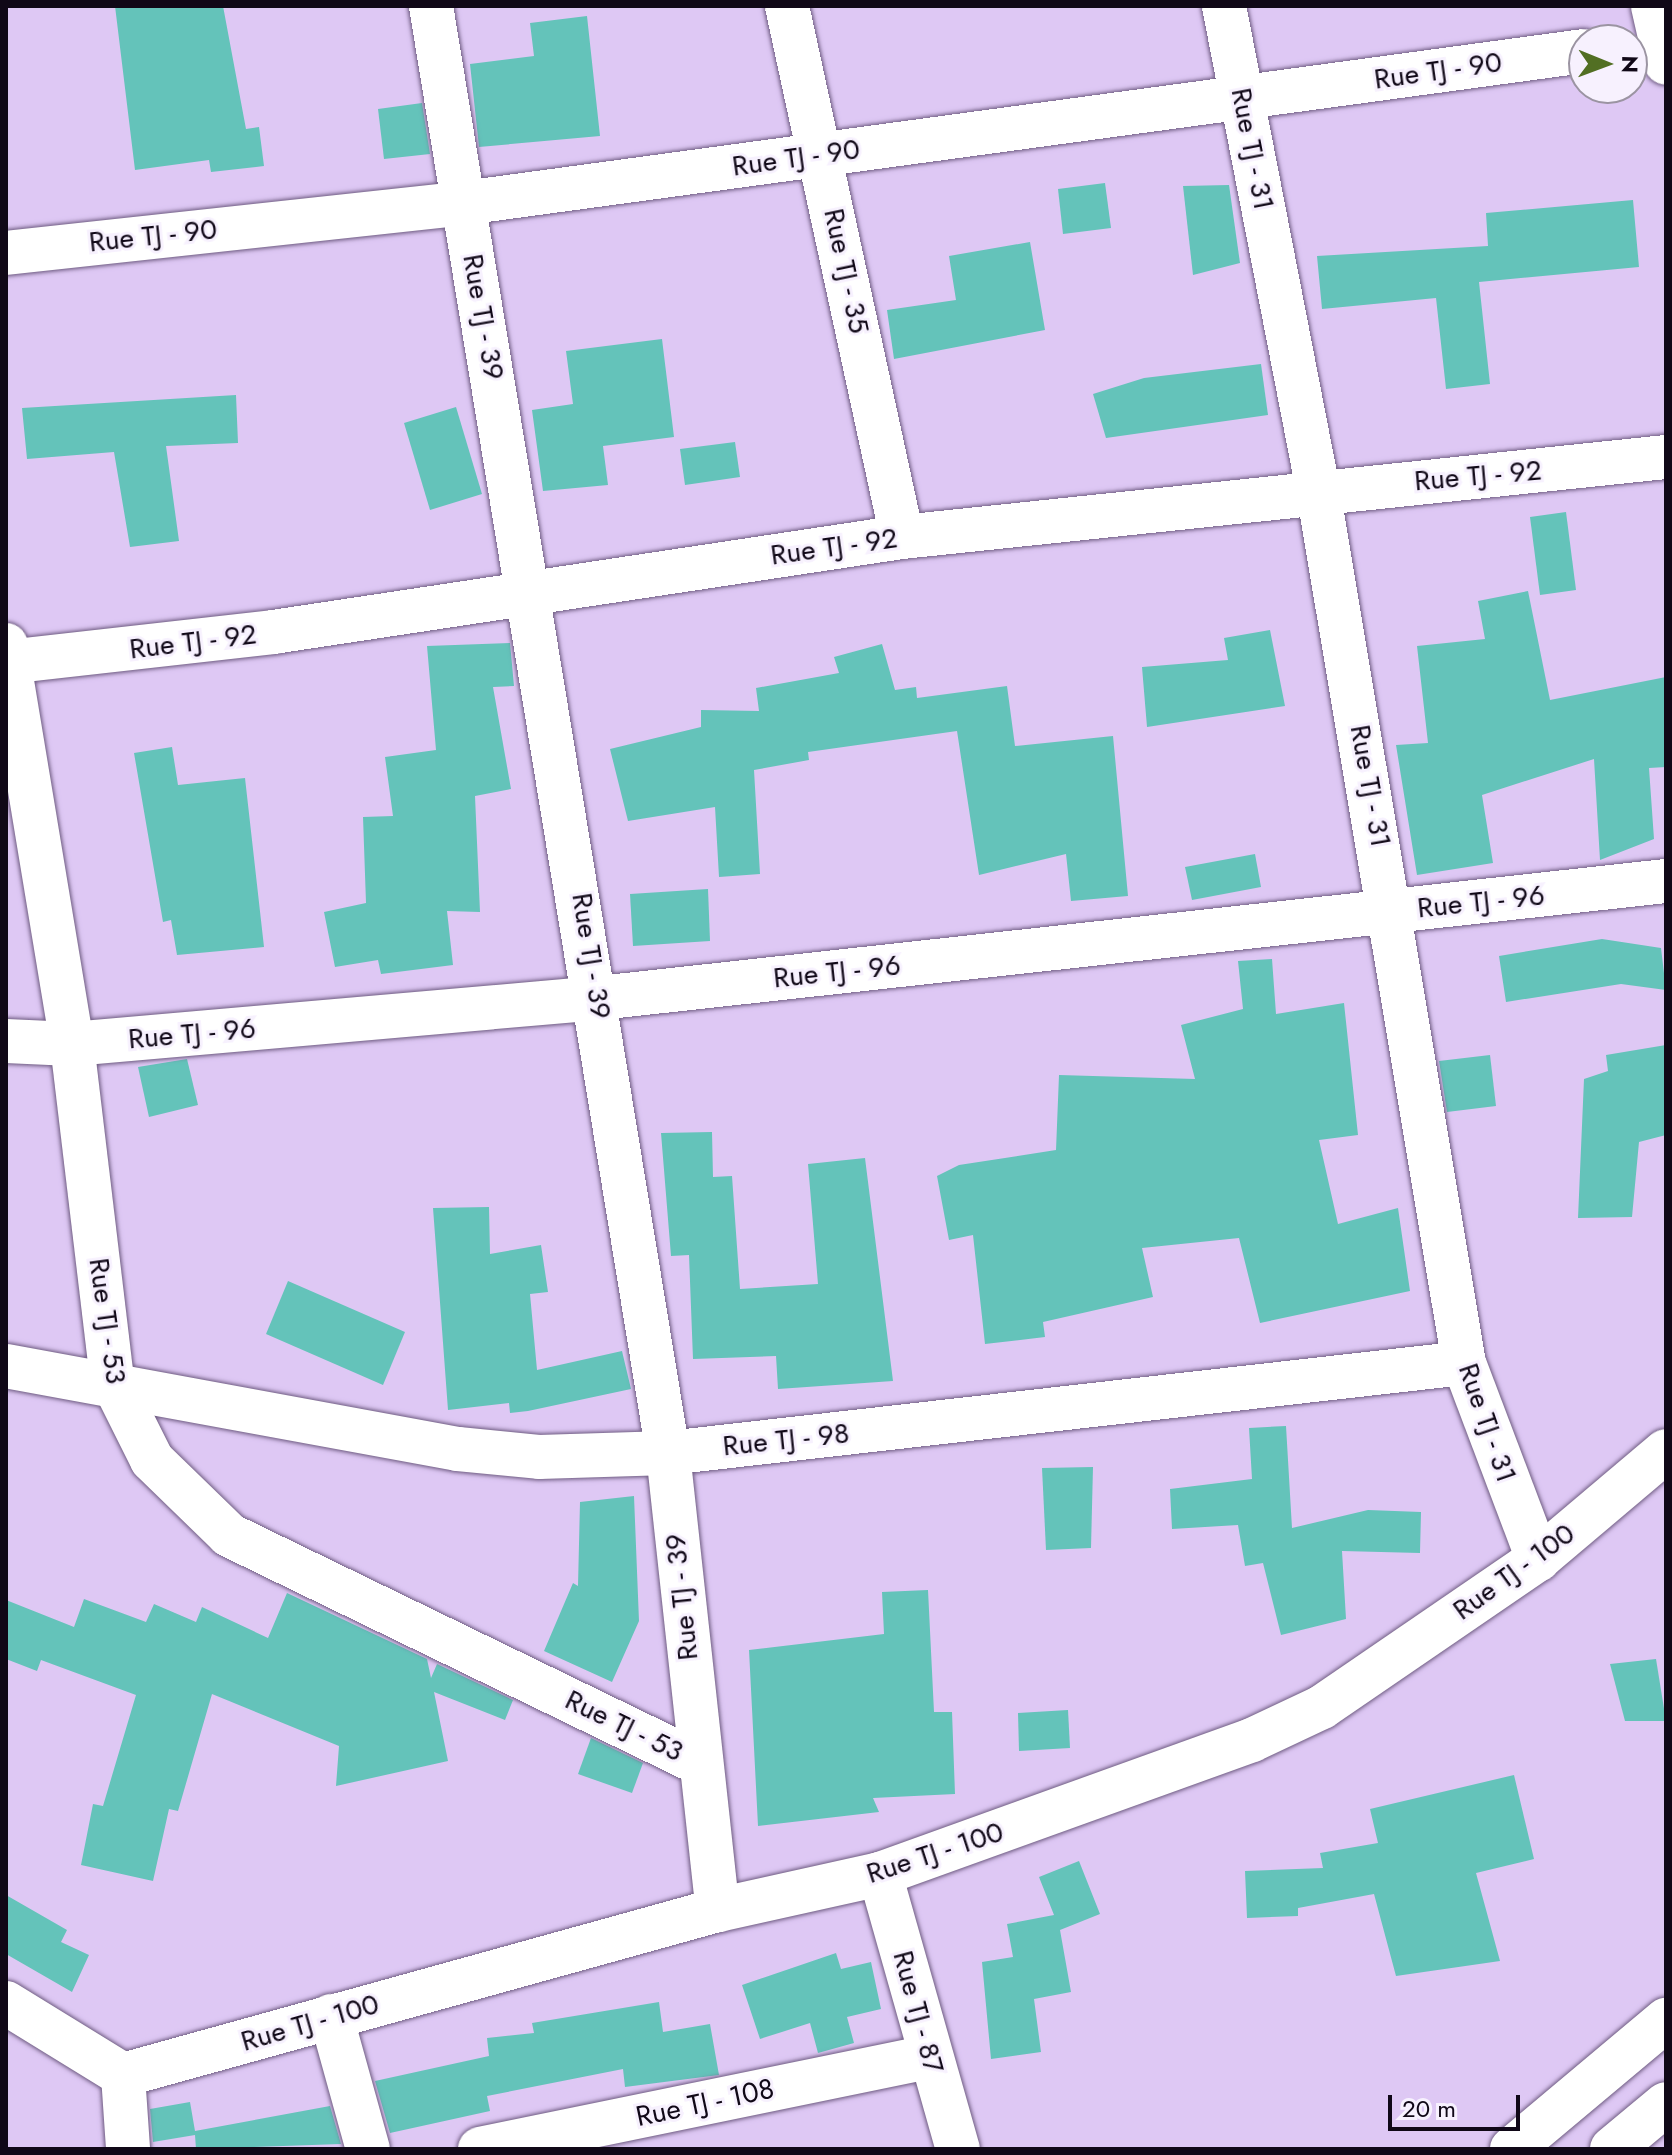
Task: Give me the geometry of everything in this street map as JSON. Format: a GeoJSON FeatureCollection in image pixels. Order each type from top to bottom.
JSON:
{"type":"FeatureCollection","features":[{"type":"Feature","properties":{"kind":"street","name":"Rue TJ - 39"},"geometry":{"type":"LineString","coordinates":[[431,6],[599,998],[668,1453],[699,1763],[718,1910]]}},
{"type":"Feature","properties":{"kind":"street","name":"Rue TJ - 35"},"geometry":{"type":"LineString","coordinates":[[787,6],[902,537]]}},
{"type":"Feature","properties":{"kind":"street","name":"Rue TJ - 31"},"geometry":{"type":"LineString","coordinates":[[1224,6],[1318,490],[1464,1363],[1538,1559]]}},
{"type":"Feature","properties":{"kind":"street","name":"Rue TJ - 90"},"geometry":{"type":"LineString","coordinates":[[6,253],[464,203],[1568,53]]}},
{"type":"Feature","properties":{"kind":"street","name":"Rue TJ - 92"},"geometry":{"type":"LineString","coordinates":[[7,656],[529,592],[902,537],[1318,490],[1666,457]]}},
{"type":"Feature","properties":{"kind":"street","name":"Rue TJ - 53"},"geometry":{"type":"LineString","coordinates":[[7,656],[72,1044],[112,1380],[152,1460],[229,1535],[699,1763]]}},
{"type":"Feature","properties":{"kind":"street","name":"Rue TJ - 96"},"geometry":{"type":"LineString","coordinates":[[6,1041],[72,1044],[599,998],[1666,881]]}},
{"type":"Feature","properties":{"kind":"street","name":"Rue TJ - 98"},"geometry":{"type":"LineString","coordinates":[[6,1366],[112,1380],[458,1449],[539,1457],[668,1453],[1464,1363]]}},
{"type":"Feature","properties":{"kind":"street","name":"Rue TJ - 100"},"geometry":{"type":"LineString","coordinates":[[123,2075],[718,1910],[880,1874],[1119,1791],[1308,1714],[1538,1559],[1666,1451]]}},
{"type":"Feature","properties":{"kind":"street","name":"Rue TJ - 87"},"geometry":{"type":"LineString","coordinates":[[880,1874],[929,2057],[958,2149]]}},
{"type":"Feature","properties":{"kind":"street"},"geometry":{"type":"LineString","coordinates":[[6,2003],[123,2075],[128,2149]]}},
{"type":"Feature","properties":{"kind":"street"},"geometry":{"type":"LineString","coordinates":[[331,2016],[368,2149]]}},
{"type":"Feature","properties":{"kind":"street"},"geometry":{"type":"LineString","coordinates":[[1512,2149],[1666,2020]]}},
{"type":"Feature","properties":{"kind":"street","name":"Rue TJ - 108"},"geometry":{"type":"LineString","coordinates":[[480,2149],[929,2057]]}},
{"type":"Feature","properties":{"kind":"street"},"geometry":{"type":"LineString","coordinates":[[1612,2149],[1666,2104]]}},
{"type":"Feature","properties":{"kind":"building"},"geometry":{"type":"Polygon","coordinates":[[[115,6],[223,6],[246,129],[259,127],[264,166],[211,172],[209,160],[135,170],[115,6]]]}},
{"type":"Feature","properties":{"kind":"building"},"geometry":{"type":"Polygon","coordinates":[[[587,16],[600,136],[479,147],[470,64],[534,56],[530,23],[587,16]]]}},
{"type":"Feature","properties":{"kind":"building"},"geometry":{"type":"Polygon","coordinates":[[[422,103],[430,154],[384,159],[378,109],[422,103]]]}},
{"type":"Feature","properties":{"kind":"building"},"geometry":{"type":"Polygon","coordinates":[[[1105,183],[1111,228],[1063,234],[1058,189],[1105,183]]]}},
{"type":"Feature","properties":{"kind":"building"},"geometry":{"type":"Polygon","coordinates":[[[1229,185],[1240,263],[1193,275],[1183,186],[1229,185]]]}},
{"type":"Feature","properties":{"kind":"building"},"geometry":{"type":"Polygon","coordinates":[[[1633,200],[1639,267],[1479,282],[1490,384],[1446,389],[1436,298],[1322,309],[1317,256],[1488,246],[1486,213],[1633,200]]]}},
{"type":"Feature","properties":{"kind":"building"},"geometry":{"type":"Polygon","coordinates":[[[1030,242],[1045,330],[894,359],[887,310],[956,300],[949,256],[1030,242]]]}},
{"type":"Feature","properties":{"kind":"building"},"geometry":{"type":"Polygon","coordinates":[[[662,339],[674,437],[603,446],[608,485],[543,491],[532,410],[573,404],[566,351],[662,339]]]}},
{"type":"Feature","properties":{"kind":"building"},"geometry":{"type":"Polygon","coordinates":[[[1261,364],[1268,415],[1106,438],[1093,394],[1144,378],[1261,364]]]}},
{"type":"Feature","properties":{"kind":"building"},"geometry":{"type":"Polygon","coordinates":[[[236,395],[238,443],[166,446],[179,541],[130,547],[114,452],[27,459],[22,408],[236,395]]]}},
{"type":"Feature","properties":{"kind":"building"},"geometry":{"type":"Polygon","coordinates":[[[456,407],[482,494],[430,510],[404,423],[456,407]]]}},
{"type":"Feature","properties":{"kind":"building"},"geometry":{"type":"Polygon","coordinates":[[[735,442],[740,477],[685,485],[680,449],[735,442]]]}},
{"type":"Feature","properties":{"kind":"building"},"geometry":{"type":"Polygon","coordinates":[[[1566,512],[1576,590],[1540,595],[1530,517],[1566,512]]]}},
{"type":"Feature","properties":{"kind":"building"},"geometry":{"type":"Polygon","coordinates":[[[1528,591],[1550,700],[1666,677],[1666,767],[1649,768],[1654,839],[1600,860],[1594,759],[1482,795],[1493,863],[1417,875],[1396,745],[1428,743],[1417,646],[1485,639],[1478,601],[1528,591]]]}},
{"type":"Feature","properties":{"kind":"building"},"geometry":{"type":"Polygon","coordinates":[[[1270,630],[1285,706],[1147,727],[1142,667],[1228,660],[1224,638],[1270,630]]]}},
{"type":"Feature","properties":{"kind":"building"},"geometry":{"type":"Polygon","coordinates":[[[510,643],[514,686],[493,687],[511,789],[475,796],[480,912],[447,911],[453,965],[381,974],[378,960],[335,967],[324,912],[366,903],[363,817],[393,816],[385,757],[436,750],[427,646],[510,643]]]}},
{"type":"Feature","properties":{"kind":"building"},"geometry":{"type":"Polygon","coordinates":[[[882,644],[895,690],[916,687],[917,698],[1007,686],[1015,746],[1113,736],[1128,896],[1071,901],[1066,854],[979,875],[957,731],[808,752],[809,760],[754,770],[760,874],[719,877],[715,807],[628,821],[610,749],[701,727],[701,710],[759,711],[756,688],[839,673],[834,657],[882,644]]]}},
{"type":"Feature","properties":{"kind":"building"},"geometry":{"type":"Polygon","coordinates":[[[172,747],[178,785],[245,778],[264,947],[177,955],[171,920],[163,922],[134,753],[172,747]]]}},
{"type":"Feature","properties":{"kind":"building"},"geometry":{"type":"Polygon","coordinates":[[[1255,854],[1261,887],[1192,900],[1185,867],[1255,854]]]}},
{"type":"Feature","properties":{"kind":"building"},"geometry":{"type":"Polygon","coordinates":[[[708,889],[710,941],[633,946],[630,894],[708,889]]]}},
{"type":"Feature","properties":{"kind":"building"},"geometry":{"type":"Polygon","coordinates":[[[1602,939],[1661,948],[1666,990],[1621,984],[1506,1002],[1499,956],[1602,939]]]}},
{"type":"Feature","properties":{"kind":"building"},"geometry":{"type":"Polygon","coordinates":[[[1272,959],[1276,1014],[1344,1003],[1358,1135],[1319,1140],[1338,1224],[1398,1208],[1410,1291],[1260,1323],[1239,1238],[1142,1248],[1153,1297],[1043,1322],[1045,1337],[985,1344],[973,1235],[949,1240],[937,1176],[959,1165],[1056,1150],[1059,1075],[1195,1079],[1181,1025],[1243,1009],[1238,961],[1272,959]]]}},
{"type":"Feature","properties":{"kind":"building"},"geometry":{"type":"Polygon","coordinates":[[[1666,1045],[1666,1135],[1639,1142],[1632,1217],[1578,1218],[1584,1079],[1608,1071],[1606,1055],[1666,1045]]]}},
{"type":"Feature","properties":{"kind":"building"},"geometry":{"type":"Polygon","coordinates":[[[1490,1055],[1496,1106],[1447,1112],[1439,1061],[1490,1055]]]}},
{"type":"Feature","properties":{"kind":"building"},"geometry":{"type":"Polygon","coordinates":[[[187,1059],[198,1105],[149,1117],[138,1067],[187,1059]]]}},
{"type":"Feature","properties":{"kind":"building"},"geometry":{"type":"Polygon","coordinates":[[[712,1132],[713,1177],[732,1176],[740,1289],[818,1284],[808,1164],[865,1158],[893,1381],[778,1389],[776,1356],[693,1359],[689,1255],[671,1256],[661,1133],[712,1132]]]}},
{"type":"Feature","properties":{"kind":"building"},"geometry":{"type":"Polygon","coordinates":[[[489,1207],[490,1254],[541,1245],[548,1292],[530,1294],[537,1370],[622,1351],[631,1389],[528,1411],[510,1413],[509,1403],[448,1410],[433,1208],[489,1207]]]}},
{"type":"Feature","properties":{"kind":"building"},"geometry":{"type":"Polygon","coordinates":[[[288,1281],[405,1332],[383,1385],[266,1334],[288,1281]]]}},
{"type":"Feature","properties":{"kind":"building"},"geometry":{"type":"Polygon","coordinates":[[[1286,1426],[1292,1528],[1368,1510],[1421,1512],[1420,1553],[1342,1551],[1346,1619],[1281,1635],[1263,1563],[1245,1566],[1238,1525],[1172,1529],[1170,1489],[1252,1479],[1249,1428],[1286,1426]]]}},
{"type":"Feature","properties":{"kind":"building"},"geometry":{"type":"Polygon","coordinates":[[[1093,1467],[1091,1548],[1046,1550],[1042,1468],[1093,1467]]]}},
{"type":"Feature","properties":{"kind":"building"},"geometry":{"type":"Polygon","coordinates":[[[634,1496],[639,1621],[612,1682],[544,1651],[573,1583],[578,1586],[580,1502],[634,1496]]]}},
{"type":"Feature","properties":{"kind":"building"},"geometry":{"type":"Polygon","coordinates":[[[928,1590],[934,1712],[952,1712],[955,1794],[873,1798],[879,1812],[758,1826],[749,1650],[884,1634],[882,1592],[928,1590]]]}},
{"type":"Feature","properties":{"kind":"building"},"geometry":{"type":"Polygon","coordinates":[[[287,1593],[427,1659],[431,1678],[437,1664],[513,1700],[505,1720],[434,1692],[448,1761],[336,1786],[339,1746],[212,1694],[178,1811],[169,1809],[153,1881],[81,1865],[93,1804],[103,1806],[136,1695],[41,1660],[37,1671],[6,1659],[6,1600],[74,1627],[84,1599],[146,1622],[154,1604],[196,1622],[202,1607],[268,1638],[287,1593]]]}},
{"type":"Feature","properties":{"kind":"building"},"geometry":{"type":"Polygon","coordinates":[[[1656,1659],[1666,1721],[1625,1721],[1610,1664],[1656,1659]]]}},
{"type":"Feature","properties":{"kind":"building"},"geometry":{"type":"Polygon","coordinates":[[[1068,1710],[1070,1748],[1019,1751],[1018,1713],[1068,1710]]]}},
{"type":"Feature","properties":{"kind":"building"},"geometry":{"type":"Polygon","coordinates":[[[591,1738],[643,1763],[632,1793],[578,1774],[591,1738]]]}},
{"type":"Feature","properties":{"kind":"building"},"geometry":{"type":"Polygon","coordinates":[[[1514,1775],[1534,1859],[1476,1873],[1500,1961],[1396,1976],[1374,1894],[1298,1908],[1298,1916],[1247,1918],[1245,1871],[1323,1868],[1320,1853],[1378,1843],[1370,1809],[1514,1775]]]}},
{"type":"Feature","properties":{"kind":"building"},"geometry":{"type":"Polygon","coordinates":[[[1079,1861],[1100,1914],[1060,1930],[1071,1992],[1034,1999],[1041,2052],[991,2059],[982,1962],[1013,1957],[1007,1924],[1054,1915],[1039,1877],[1079,1861]]]}},
{"type":"Feature","properties":{"kind":"building"},"geometry":{"type":"Polygon","coordinates":[[[6,1895],[67,1930],[61,1942],[89,1955],[72,1992],[6,1954],[6,1895]]]}},
{"type":"Feature","properties":{"kind":"building"},"geometry":{"type":"Polygon","coordinates":[[[836,1953],[841,1969],[871,1962],[881,2009],[847,2017],[854,2043],[818,2053],[810,2023],[760,2039],[742,1985],[836,1953]]]}},
{"type":"Feature","properties":{"kind":"building"},"geometry":{"type":"Polygon","coordinates":[[[659,2002],[663,2032],[710,2024],[719,2075],[625,2087],[623,2069],[487,2096],[490,2111],[390,2133],[375,2081],[489,2056],[487,2038],[534,2033],[532,2023],[659,2002]]]}},
{"type":"Feature","properties":{"kind":"building"},"geometry":{"type":"Polygon","coordinates":[[[190,2102],[195,2131],[330,2106],[341,2144],[196,2149],[195,2135],[153,2142],[150,2109],[190,2102]]]}}]}
